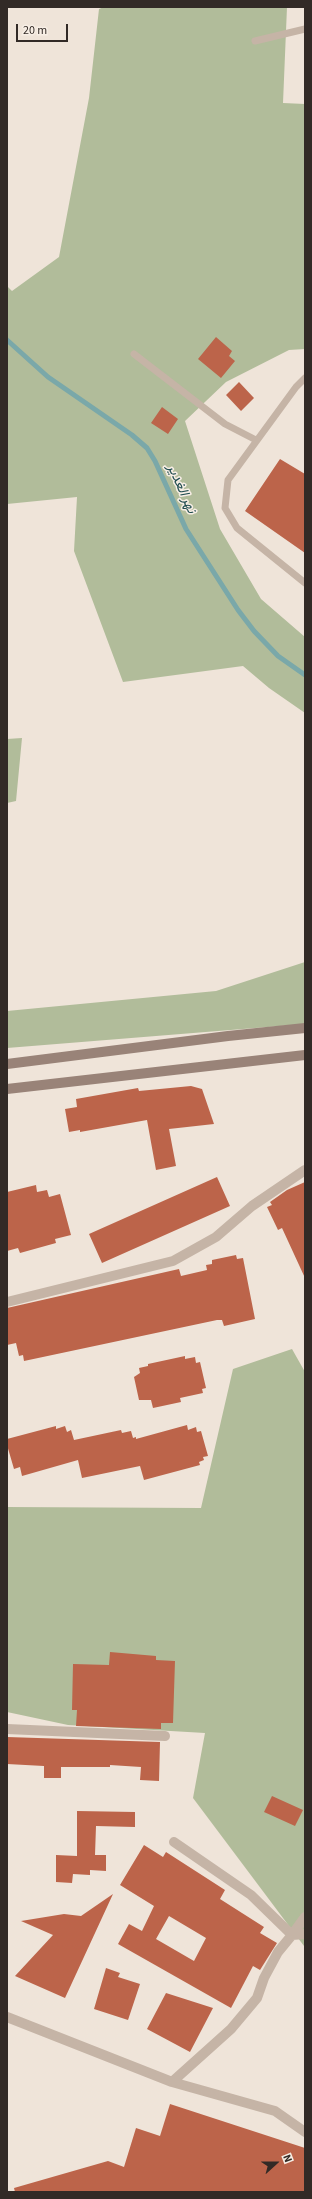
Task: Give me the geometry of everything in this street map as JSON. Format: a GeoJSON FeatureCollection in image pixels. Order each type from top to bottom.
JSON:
{"type":"FeatureCollection","features":[{"type":"Feature","properties":{"kind":"street"},"geometry":{"type":"LineString","coordinates":[[7,1064],[212,1038],[305,1028]]}},
{"type":"Feature","properties":{"kind":"street"},"geometry":{"type":"LineString","coordinates":[[7,1089],[305,1055]]}},
{"type":"Feature","properties":{"kind":"street"},"geometry":{"type":"LineString","coordinates":[[7,1302],[173,1261],[216,1238],[252,1206],[305,1170]]}},
{"type":"Feature","properties":{"kind":"street"},"geometry":{"type":"LineString","coordinates":[[7,1729],[165,1736]]}},
{"type":"Feature","properties":{"kind":"street"},"geometry":{"type":"LineString","coordinates":[[174,1842],[251,1895],[292,1935],[305,1934]]}},
{"type":"Feature","properties":{"kind":"street"},"geometry":{"type":"LineString","coordinates":[[172,2082],[231,2029],[257,1998],[264,1978],[278,1952],[305,1917]]}},
{"type":"Feature","properties":{"kind":"street"},"geometry":{"type":"LineString","coordinates":[[7,2017],[172,2082],[275,2110],[305,2132]]}},
{"type":"Feature","properties":{"kind":"lane"},"geometry":{"type":"LineString","coordinates":[[255,41],[305,30]]}},
{"type":"Feature","properties":{"kind":"lane"},"geometry":{"type":"LineString","coordinates":[[134,354],[225,424],[256,440]]}},
{"type":"Feature","properties":{"kind":"lane"},"geometry":{"type":"LineString","coordinates":[[305,378],[296,387],[228,480],[225,508],[237,528],[305,583]]}},
{"type":"Feature","properties":{"kind":"green space"},"geometry":{"type":"Polygon","coordinates":[[[104,7],[287,7],[283,103],[305,104],[305,349],[289,350],[226,382],[185,421],[220,529],[261,599],[305,637],[305,713],[269,688],[243,666],[123,682],[74,551],[77,497],[7,504],[7,286],[12,291],[59,257],[89,98],[99,9],[104,7]]]}},
{"type":"Feature","properties":{"kind":"green space"},"geometry":{"type":"Polygon","coordinates":[[[22,738],[16,801],[7,803],[7,739],[22,738]]]}},
{"type":"Feature","properties":{"kind":"green space"},"geometry":{"type":"Polygon","coordinates":[[[305,962],[305,1024],[7,1048],[7,1011],[216,991],[305,962]]]}},
{"type":"Feature","properties":{"kind":"green space"},"geometry":{"type":"Polygon","coordinates":[[[292,1349],[305,1372],[304,1946],[193,1798],[205,1733],[68,1725],[7,1712],[7,1507],[201,1508],[233,1369],[292,1349]]]}},
{"type":"Feature","properties":{"kind":"building"},"geometry":{"type":"Polygon","coordinates":[[[216,337],[232,351],[229,356],[235,361],[221,378],[198,359],[216,337]]]}},
{"type":"Feature","properties":{"kind":"building"},"geometry":{"type":"Polygon","coordinates":[[[239,382],[254,398],[241,411],[226,395],[239,382]]]}},
{"type":"Feature","properties":{"kind":"building"},"geometry":{"type":"Polygon","coordinates":[[[162,407],[178,419],[168,434],[151,423],[162,407]]]}},
{"type":"Feature","properties":{"kind":"building"},"geometry":{"type":"Polygon","coordinates":[[[280,459],[305,474],[305,553],[245,511],[280,459]]]}},
{"type":"Feature","properties":{"kind":"building"},"geometry":{"type":"Polygon","coordinates":[[[191,1086],[202,1089],[214,1124],[169,1129],[176,1166],[156,1170],[147,1120],[80,1132],[80,1130],[69,1132],[65,1109],[77,1107],[76,1099],[138,1088],[139,1091],[191,1086]]]}},
{"type":"Feature","properties":{"kind":"building"},"geometry":{"type":"Polygon","coordinates":[[[217,1177],[230,1206],[102,1263],[89,1234],[217,1177]]]}},
{"type":"Feature","properties":{"kind":"building"},"geometry":{"type":"Polygon","coordinates":[[[305,1182],[305,1278],[282,1228],[278,1230],[267,1207],[272,1205],[270,1202],[287,1190],[305,1182]]]}},
{"type":"Feature","properties":{"kind":"building"},"geometry":{"type":"Polygon","coordinates":[[[36,1185],[37,1192],[47,1190],[49,1197],[60,1194],[71,1235],[55,1239],[56,1243],[20,1253],[18,1248],[7,1251],[7,1192],[36,1185]]]}},
{"type":"Feature","properties":{"kind":"building"},"geometry":{"type":"Polygon","coordinates":[[[236,1255],[237,1259],[243,1258],[255,1319],[224,1326],[222,1320],[217,1320],[24,1361],[23,1355],[19,1356],[16,1343],[7,1345],[7,1308],[179,1269],[181,1276],[207,1270],[206,1265],[212,1264],[212,1260],[236,1255]]]}},
{"type":"Feature","properties":{"kind":"building"},"geometry":{"type":"Polygon","coordinates":[[[185,1356],[185,1359],[195,1357],[196,1363],[200,1362],[206,1388],[202,1389],[203,1393],[180,1398],[181,1402],[153,1408],[151,1400],[139,1400],[134,1377],[140,1373],[139,1368],[148,1366],[148,1364],[185,1356]]]}},
{"type":"Feature","properties":{"kind":"building"},"geometry":{"type":"Polygon","coordinates":[[[187,1425],[188,1430],[196,1427],[197,1432],[201,1431],[208,1456],[203,1457],[204,1460],[199,1462],[200,1465],[144,1480],[140,1466],[82,1478],[78,1460],[22,1476],[20,1467],[14,1469],[7,1445],[7,1439],[56,1426],[56,1429],[65,1426],[67,1432],[71,1430],[74,1440],[121,1430],[122,1433],[131,1431],[133,1438],[136,1437],[136,1439],[187,1425]]]}},
{"type":"Feature","properties":{"kind":"building"},"geometry":{"type":"Polygon","coordinates":[[[110,1652],[156,1656],[156,1660],[175,1661],[173,1723],[161,1723],[161,1729],[76,1726],[77,1710],[72,1710],[73,1664],[109,1665],[110,1652]]]}},
{"type":"Feature","properties":{"kind":"building"},"geometry":{"type":"Polygon","coordinates":[[[7,1737],[160,1742],[159,1781],[140,1780],[141,1767],[110,1765],[110,1767],[61,1767],[61,1778],[44,1778],[44,1766],[7,1764],[7,1737]]]}},
{"type":"Feature","properties":{"kind":"building"},"geometry":{"type":"Polygon","coordinates":[[[272,1796],[303,1810],[295,1826],[264,1812],[272,1796]]]}},
{"type":"Feature","properties":{"kind":"building"},"geometry":{"type":"Polygon","coordinates":[[[77,1811],[135,1812],[135,1827],[96,1826],[95,1855],[106,1855],[106,1871],[90,1870],[90,1875],[73,1874],[72,1883],[56,1882],[56,1855],[77,1856],[77,1811]]]}},
{"type":"Feature","properties":{"kind":"building"},"geometry":{"type":"Polygon","coordinates":[[[144,1845],[163,1857],[166,1852],[225,1890],[220,1899],[264,1927],[260,1933],[277,1943],[260,1970],[253,1966],[231,2008],[118,1944],[129,1924],[142,1931],[154,1906],[120,1885],[144,1845]],[[169,1916],[156,1939],[194,1961],[206,1938],[169,1916]]]}},
{"type":"Feature","properties":{"kind":"building"},"geometry":{"type":"Polygon","coordinates":[[[113,1894],[65,1998],[15,1976],[53,1935],[21,1921],[64,1914],[81,1916],[113,1894]]]}},
{"type":"Feature","properties":{"kind":"building"},"geometry":{"type":"Polygon","coordinates":[[[106,1968],[120,1973],[118,1977],[140,1984],[128,2020],[94,2009],[106,1968]]]}},
{"type":"Feature","properties":{"kind":"building"},"geometry":{"type":"Polygon","coordinates":[[[166,1993],[213,2008],[190,2052],[147,2029],[166,1993]]]}},
{"type":"Feature","properties":{"kind":"building"},"geometry":{"type":"Polygon","coordinates":[[[170,2104],[305,2148],[305,2192],[15,2192],[14,2188],[108,2161],[124,2167],[136,2128],[160,2136],[170,2104]]]}},
{"type":"Feature","properties":{"kind":"waterway","name":"نهر الغدير"},"geometry":{"type":"LineString","coordinates":[[7,340],[48,377],[132,435],[147,448],[155,461],[186,529],[238,610],[254,631],[278,656],[305,675]]}}]}
